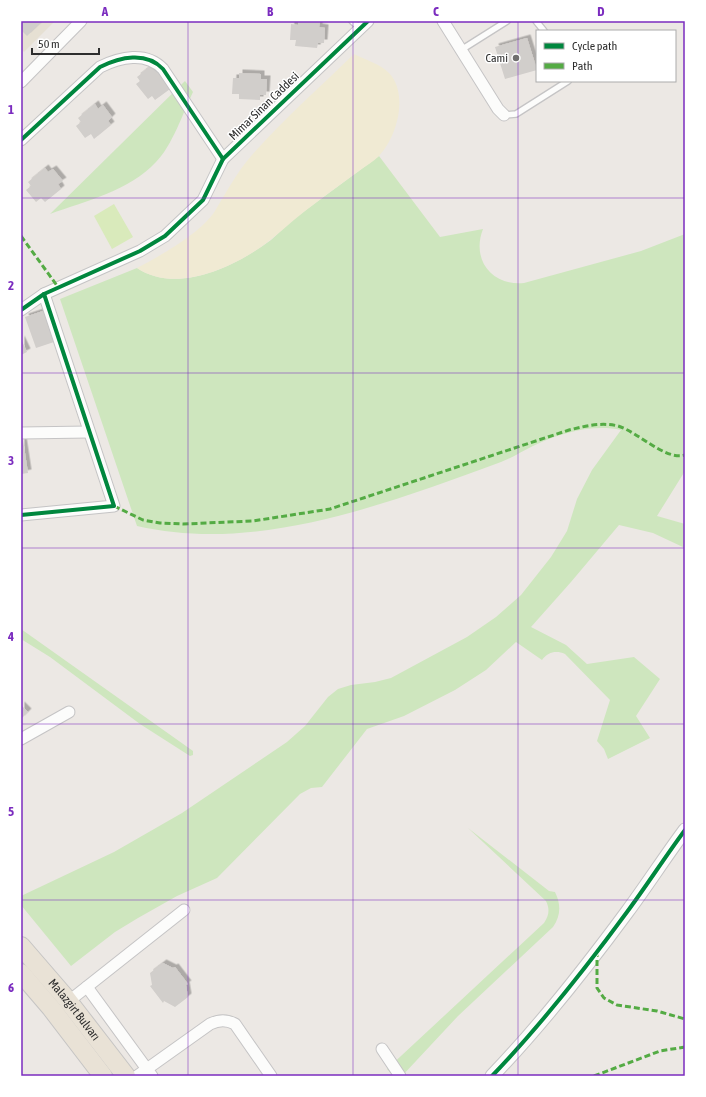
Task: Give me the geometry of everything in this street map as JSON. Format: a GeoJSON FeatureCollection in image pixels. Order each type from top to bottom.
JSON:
{"type":"FeatureCollection","features":[{"type":"Feature","properties":{"kind":"highway","name":"Malazgirt Bulvarı"},"geometry":{"type":"LineString","coordinates":[[21,946],[69,1002],[126,1076]]}},
{"type":"Feature","properties":{"kind":"highway","name":"Malazgirt Bulvarı"},"geometry":{"type":"LineString","coordinates":[[21,973],[51,1008],[102,1076]]}},
{"type":"Feature","properties":{"kind":"street"},"geometry":{"type":"LineString","coordinates":[[21,81],[80,21]]}},
{"type":"Feature","properties":{"kind":"street"},"geometry":{"type":"LineString","coordinates":[[443,21],[498,109],[504,115]]}},
{"type":"Feature","properties":{"kind":"street","name":"Mimar Sinan Caddesi"},"geometry":{"type":"LineString","coordinates":[[21,310],[44,294],[140,251],[165,236],[203,200],[223,159],[360,24]]}},
{"type":"Feature","properties":{"kind":"street"},"geometry":{"type":"LineString","coordinates":[[21,140],[100,67],[108,63],[132,57],[144,57],[155,61],[163,69],[223,159]]}},
{"type":"Feature","properties":{"kind":"street"},"geometry":{"type":"LineString","coordinates":[[21,515],[114,506],[44,294]]}},
{"type":"Feature","properties":{"kind":"street"},"geometry":{"type":"LineString","coordinates":[[21,433],[89,432]]}},
{"type":"Feature","properties":{"kind":"street"},"geometry":{"type":"LineString","coordinates":[[21,739],[69,712]]}},
{"type":"Feature","properties":{"kind":"street"},"geometry":{"type":"LineString","coordinates":[[492,1076],[545,1017],[583,969],[685,830]]}},
{"type":"Feature","properties":{"kind":"street"},"geometry":{"type":"LineString","coordinates":[[69,1002],[184,910]]}},
{"type":"Feature","properties":{"kind":"street"},"geometry":{"type":"LineString","coordinates":[[87,987],[149,1073]]}},
{"type":"Feature","properties":{"kind":"street"},"geometry":{"type":"LineString","coordinates":[[137,1076],[149,1073],[210,1024],[224,1020],[234,1024],[271,1076]]}},
{"type":"Feature","properties":{"kind":"street"},"geometry":{"type":"LineString","coordinates":[[382,1049],[400,1076]]}},
{"type":"Feature","properties":{"kind":"lane"},"geometry":{"type":"LineString","coordinates":[[461,50],[507,21]]}},
{"type":"Feature","properties":{"kind":"lane"},"geometry":{"type":"LineString","coordinates":[[536,21],[543,30]]}},
{"type":"Feature","properties":{"kind":"lane"},"geometry":{"type":"LineString","coordinates":[[504,115],[516,114],[566,82]]}},
{"type":"Feature","properties":{"kind":"shaded area"},"geometry":{"type":"Polygon","coordinates":[[[21,21],[55,21],[24,52],[21,49],[21,21]]]}},
{"type":"Feature","properties":{"kind":"green space"},"geometry":{"type":"Polygon","coordinates":[[[185,81],[193,92],[177,129],[162,155],[156,162],[133,181],[120,188],[50,214],[185,81]]]}},
{"type":"Feature","properties":{"kind":"green space"},"geometry":{"type":"Polygon","coordinates":[[[379,156],[440,237],[483,229],[480,240],[480,251],[482,260],[487,269],[502,280],[513,283],[524,283],[641,251],[685,234],[685,471],[657,516],[685,524],[685,548],[653,533],[619,525],[531,627],[566,645],[587,664],[634,657],[660,679],[636,716],[650,738],[608,759],[604,749],[597,741],[610,700],[565,654],[552,652],[542,660],[516,642],[486,670],[455,690],[404,716],[367,729],[322,787],[311,788],[300,794],[217,878],[177,896],[138,918],[115,932],[71,966],[21,905],[21,896],[114,852],[182,813],[287,742],[305,726],[328,697],[338,689],[351,685],[391,678],[467,637],[496,617],[521,595],[551,557],[567,531],[577,499],[592,470],[621,430],[610,428],[588,429],[554,437],[505,460],[458,478],[368,508],[322,520],[276,529],[229,534],[183,533],[137,526],[60,299],[137,268],[153,276],[170,279],[188,278],[206,274],[224,267],[257,250],[271,240],[295,218],[379,156]]]}},
{"type":"Feature","properties":{"kind":"green space"},"geometry":{"type":"Polygon","coordinates":[[[114,204],[133,237],[112,249],[94,216],[114,204]]]}},
{"type":"Feature","properties":{"kind":"green space"},"geometry":{"type":"Polygon","coordinates":[[[21,629],[193,751],[193,755],[190,756],[140,724],[50,657],[21,639],[21,629]]]}},
{"type":"Feature","properties":{"kind":"green space"},"geometry":{"type":"Polygon","coordinates":[[[468,828],[549,891],[555,892],[559,905],[558,919],[553,927],[458,1016],[402,1076],[394,1076],[387,1069],[544,923],[548,915],[546,901],[468,828]]]}},
{"type":"Feature","properties":{"kind":"sand"},"geometry":{"type":"Polygon","coordinates":[[[354,54],[377,65],[389,73],[395,82],[398,92],[398,115],[395,127],[391,138],[379,156],[306,210],[261,247],[232,264],[200,276],[184,278],[167,278],[152,275],[137,268],[157,257],[200,228],[215,211],[237,175],[252,155],[289,116],[354,54]]]}},
{"type":"Feature","properties":{"kind":"building"},"geometry":{"type":"Polygon","coordinates":[[[21,21],[43,21],[27,36],[21,30],[21,21]]]}},
{"type":"Feature","properties":{"kind":"building"},"geometry":{"type":"Polygon","coordinates":[[[298,21],[320,22],[319,27],[325,28],[324,43],[318,43],[317,48],[295,46],[296,40],[290,40],[291,24],[298,25],[298,21]]]}},
{"type":"Feature","properties":{"kind":"building","name":"Cami"},"geometry":{"type":"Polygon","coordinates":[[[527,38],[536,70],[505,79],[495,47],[527,38]]]}},
{"type":"Feature","properties":{"kind":"building"},"geometry":{"type":"Polygon","coordinates":[[[152,65],[155,69],[158,66],[170,82],[167,85],[170,89],[155,100],[152,96],[148,99],[136,84],[140,81],[137,77],[152,65]]]}},
{"type":"Feature","properties":{"kind":"building"},"geometry":{"type":"Polygon","coordinates":[[[239,73],[261,74],[261,79],[267,79],[266,95],[260,95],[260,100],[239,99],[239,94],[232,94],[233,78],[239,78],[239,73]]]}},
{"type":"Feature","properties":{"kind":"building"},"geometry":{"type":"Polygon","coordinates":[[[95,104],[98,109],[103,105],[112,117],[108,121],[111,125],[94,139],[91,134],[85,138],[76,126],[81,122],[78,118],[95,104]]]}},
{"type":"Feature","properties":{"kind":"building"},"geometry":{"type":"Polygon","coordinates":[[[45,168],[48,172],[53,169],[63,181],[58,184],[61,189],[45,202],[41,198],[36,202],[26,190],[31,186],[28,182],[45,168]]]}},
{"type":"Feature","properties":{"kind":"building"},"geometry":{"type":"Polygon","coordinates":[[[43,311],[54,342],[36,348],[25,317],[43,311]]]}},
{"type":"Feature","properties":{"kind":"building"},"geometry":{"type":"Polygon","coordinates":[[[21,339],[27,352],[21,355],[21,339]]]}},
{"type":"Feature","properties":{"kind":"building"},"geometry":{"type":"Polygon","coordinates":[[[21,440],[23,440],[28,473],[21,474],[21,440]]]}},
{"type":"Feature","properties":{"kind":"building"},"geometry":{"type":"Polygon","coordinates":[[[21,705],[28,712],[21,719],[21,705]]]}},
{"type":"Feature","properties":{"kind":"building"},"geometry":{"type":"Polygon","coordinates":[[[163,963],[173,968],[175,967],[188,984],[186,985],[188,997],[175,1007],[164,1001],[163,1003],[150,986],[152,985],[150,973],[163,963]]]}},
{"type":"Feature","properties":{"kind":"marked path"},"geometry":{"type":"LineString","coordinates":[[21,236],[58,287]]}},
{"type":"Feature","properties":{"kind":"marked path"},"geometry":{"type":"LineString","coordinates":[[114,506],[143,520],[160,523],[183,524],[253,521],[330,509],[569,430],[600,424],[618,426],[626,429],[669,454],[677,456],[685,455]]}},
{"type":"Feature","properties":{"kind":"marked path"},"geometry":{"type":"LineString","coordinates":[[597,951],[597,988],[604,998],[617,1005],[657,1011],[685,1019]]}},
{"type":"Feature","properties":{"kind":"marked path"},"geometry":{"type":"LineString","coordinates":[[594,1076],[660,1051],[685,1047]]}},
{"type":"Feature","properties":{"kind":"cycle path"},"geometry":{"type":"LineString","coordinates":[[21,310],[44,294],[140,251],[165,236],[203,200],[223,159],[368,21]]}},
{"type":"Feature","properties":{"kind":"cycle path"},"geometry":{"type":"LineString","coordinates":[[21,140],[100,67],[124,58],[141,58],[156,63],[163,69],[223,159]]}},
{"type":"Feature","properties":{"kind":"cycle path"},"geometry":{"type":"LineString","coordinates":[[21,515],[114,506],[44,294]]}},
{"type":"Feature","properties":{"kind":"cycle path"},"geometry":{"type":"LineString","coordinates":[[492,1076],[528,1037],[579,975],[627,912],[685,830]]}},
{"type":"Feature","properties":{"kind":"place","name":"Cami"},"geometry":{"type":"Point","coordinates":[516,58]}}]}
